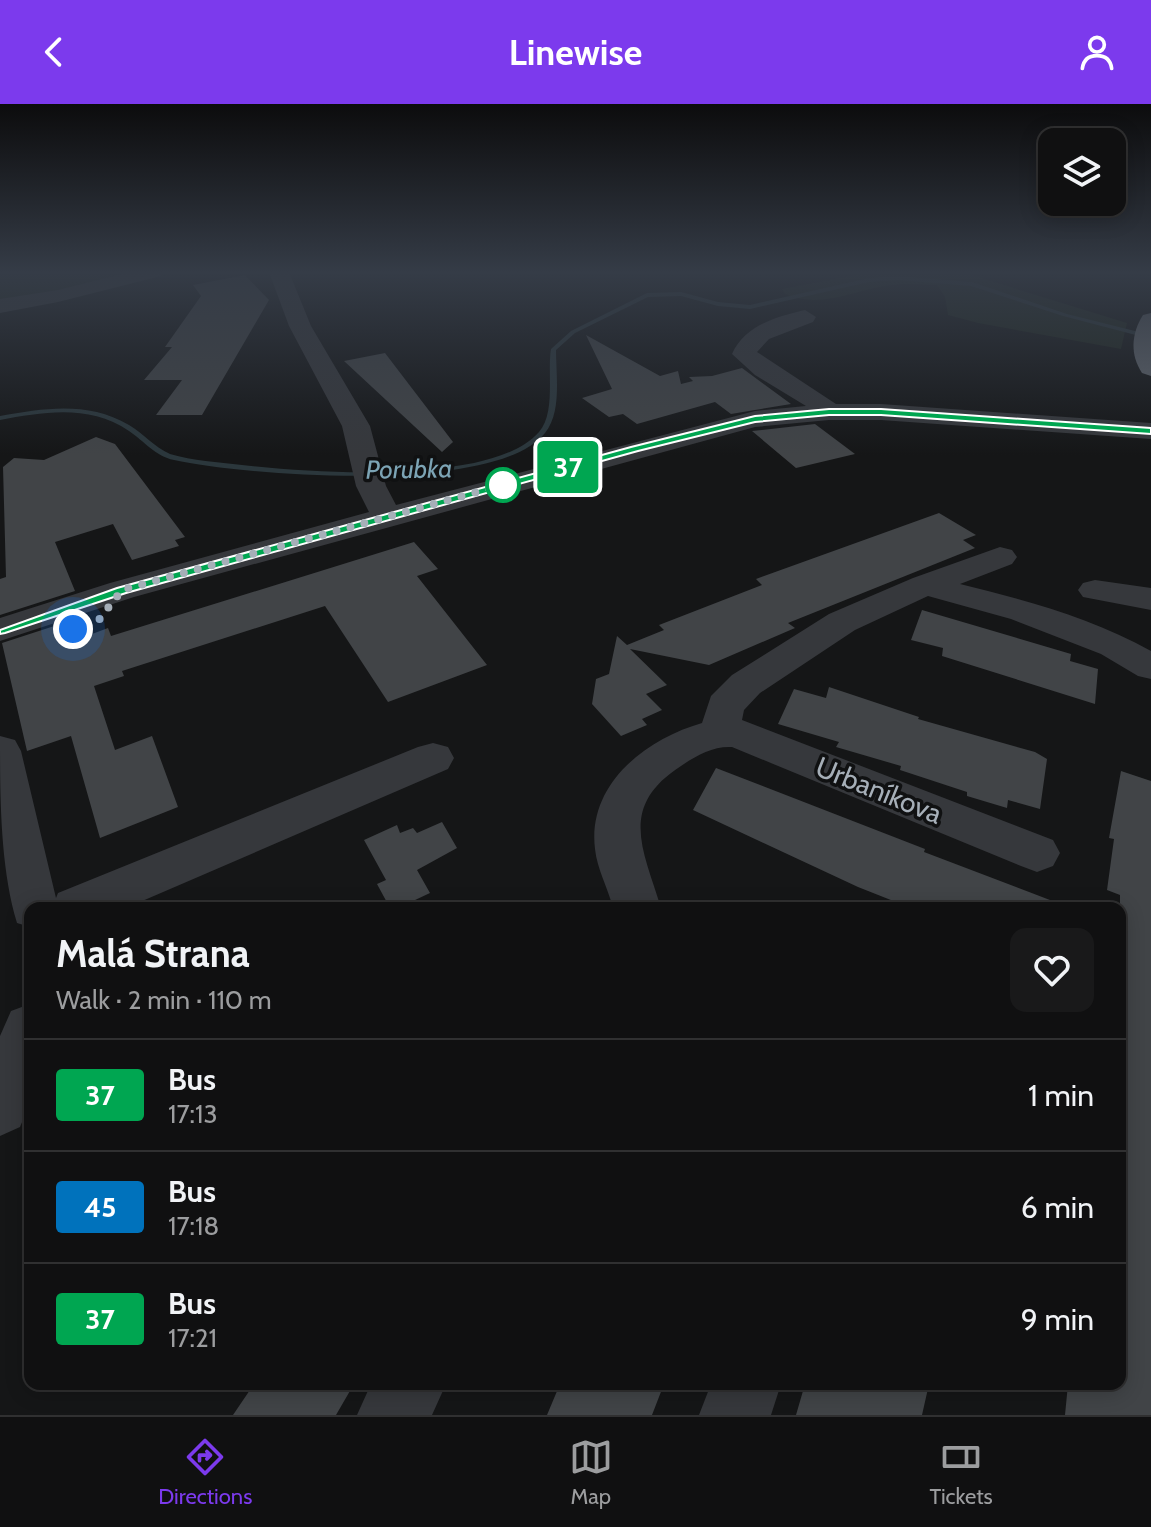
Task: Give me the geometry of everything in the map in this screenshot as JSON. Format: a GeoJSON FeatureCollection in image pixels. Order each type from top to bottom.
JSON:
{"type":"FeatureCollection","features":[{"type":"Feature","properties":{"kind":"highway"},"geometry":{"type":"LineString","coordinates":[[1148,360],[1149,333]]}},
{"type":"Feature","properties":{"kind":"street"},"geometry":{"type":"LineString","coordinates":[[304,333],[356,426],[370,474],[388,518]]}},
{"type":"Feature","properties":{"kind":"street"},"geometry":{"type":"LineString","coordinates":[[762,333],[747,343],[744,354],[754,363],[804,391],[829,412]]}},
{"type":"Feature","properties":{"kind":"street"},"geometry":{"type":"LineString","coordinates":[[0,630],[122,590],[755,419],[829,412],[937,415],[1151,431]]}},
{"type":"Feature","properties":{"kind":"street"},"geometry":{"type":"LineString","coordinates":[[635,902],[617,847],[621,802],[655,762],[694,737],[720,732],[725,706],[746,684],[842,622],[925,585],[1000,557]]}},
{"type":"Feature","properties":{"kind":"street"},"geometry":{"type":"LineString","coordinates":[[925,585],[1024,611],[1114,646],[1151,667]]}},
{"type":"Feature","properties":{"kind":"street"},"geometry":{"type":"LineString","coordinates":[[0,652],[98,621],[122,590]]}},
{"type":"Feature","properties":{"kind":"street"},"geometry":{"type":"LineString","coordinates":[[1095,590],[1151,599]]}},
{"type":"Feature","properties":{"kind":"street","name":"Urbaníkova"},"geometry":{"type":"LineString","coordinates":[[720,732],[737,733],[1037,853]]}},
{"type":"Feature","properties":{"kind":"street"},"geometry":{"type":"LineString","coordinates":[[0,751],[33,902]]}},
{"type":"Feature","properties":{"kind":"street"},"geometry":{"type":"LineString","coordinates":[[89,902],[433,758]]}},
{"type":"Feature","properties":{"kind":"street"},"geometry":{"type":"LineString","coordinates":[[0,1107],[24,1045]]}},
{"type":"Feature","properties":{"kind":"street"},"geometry":{"type":"LineString","coordinates":[[393,1415],[408,1390]]}},
{"type":"Feature","properties":{"kind":"street"},"geometry":{"type":"LineString","coordinates":[[735,1415],[744,1390]]}},
{"type":"Feature","properties":{"kind":"shaded area"},"geometry":{"type":"Polygon","coordinates":[[[1034,333],[1125,333],[1121,349],[1034,333]]]}},
{"type":"Feature","properties":{"kind":"building"},"geometry":{"type":"Polygon","coordinates":[[[175,333],[250,333],[202,415],[156,415],[182,380],[144,380],[172,347],[165,347],[175,333]]]}},
{"type":"Feature","properties":{"kind":"building"},"geometry":{"type":"Polygon","coordinates":[[[586,335],[660,376],[678,371],[681,384],[693,381],[689,377],[712,376],[742,368],[791,404],[731,414],[715,402],[637,424],[623,414],[609,417],[582,398],[612,389],[586,335]]]}},
{"type":"Feature","properties":{"kind":"building"},"geometry":{"type":"Polygon","coordinates":[[[385,353],[453,442],[442,452],[344,361],[385,353]]]}},
{"type":"Feature","properties":{"kind":"building"},"geometry":{"type":"Polygon","coordinates":[[[815,424],[855,454],[796,468],[752,431],[815,424]]]}},
{"type":"Feature","properties":{"kind":"building"},"geometry":{"type":"Polygon","coordinates":[[[96,437],[115,444],[185,537],[175,540],[179,546],[132,560],[113,524],[55,542],[75,591],[0,615],[0,579],[6,577],[3,467],[14,458],[44,460],[96,437]]]}},
{"type":"Feature","properties":{"kind":"building"},"geometry":{"type":"Polygon","coordinates":[[[939,513],[976,535],[963,540],[975,548],[788,623],[795,628],[709,665],[630,649],[667,685],[646,694],[662,710],[642,719],[647,725],[621,736],[592,704],[596,679],[609,674],[617,636],[627,645],[664,630],[659,625],[762,585],[756,579],[939,513]]]}},
{"type":"Feature","properties":{"kind":"building"},"geometry":{"type":"Polygon","coordinates":[[[414,542],[438,569],[417,576],[487,665],[388,702],[325,606],[122,671],[124,676],[94,686],[115,750],[152,736],[178,807],[100,838],[71,736],[27,751],[2,643],[85,616],[92,634],[108,628],[111,636],[414,542]]]}},
{"type":"Feature","properties":{"kind":"building"},"geometry":{"type":"Polygon","coordinates":[[[922,610],[1071,654],[1070,661],[1098,669],[1095,704],[942,656],[943,648],[911,640],[922,610]]]}},
{"type":"Feature","properties":{"kind":"building"},"geometry":{"type":"Polygon","coordinates":[[[829,687],[918,719],[1035,752],[1047,759],[1040,809],[1008,800],[1007,808],[967,796],[967,792],[900,770],[901,766],[836,747],[839,742],[778,724],[794,689],[826,698],[829,687]]]}},
{"type":"Feature","properties":{"kind":"building"},"geometry":{"type":"Polygon","coordinates":[[[716,768],[1055,902],[896,902],[693,810],[716,768]]]}},
{"type":"Feature","properties":{"kind":"building"},"geometry":{"type":"Polygon","coordinates":[[[1121,771],[1151,781],[1151,1415],[1065,1415],[1067,1390],[1126,1390],[1126,902],[1120,902],[1120,895],[1107,890],[1114,839],[1109,838],[1121,771]]]}},
{"type":"Feature","properties":{"kind":"building"},"geometry":{"type":"Polygon","coordinates":[[[442,822],[457,848],[417,870],[430,893],[411,902],[387,902],[377,884],[386,880],[364,840],[397,825],[400,833],[413,828],[417,833],[442,822]]]}},
{"type":"Feature","properties":{"kind":"building"},"geometry":{"type":"Polygon","coordinates":[[[250,1390],[351,1390],[336,1415],[233,1415],[250,1390]]]}},
{"type":"Feature","properties":{"kind":"building"},"geometry":{"type":"Polygon","coordinates":[[[557,1390],[662,1390],[652,1415],[547,1415],[557,1390]]]}},
{"type":"Feature","properties":{"kind":"building"},"geometry":{"type":"Polygon","coordinates":[[[803,1390],[928,1390],[922,1415],[796,1415],[803,1390]]]}},
{"type":"Feature","properties":{"kind":"waterway","name":"Porubka"},"geometry":{"type":"LineString","coordinates":[[0,418],[50,410],[98,414],[129,428],[167,456],[255,468],[368,474],[425,472],[476,465],[516,452],[542,433],[552,404],[553,350],[572,333]]}},
{"type":"Feature","properties":{"kind":"waterway","name":"Porubka"},"geometry":{"type":"LineString","coordinates":[[1136,333],[1151,337]]}},
{"type":"Feature","properties":{"kind":"bus line","name":"37"},"geometry":{"type":"LineString","coordinates":[[0,630],[122,590],[755,419],[829,412],[881,412],[1151,431]]}},
{"type":"Feature","properties":{"kind":"route"},"geometry":{"type":"LineString","coordinates":[[73,629],[98,621],[122,590],[503,485]]}}]}
